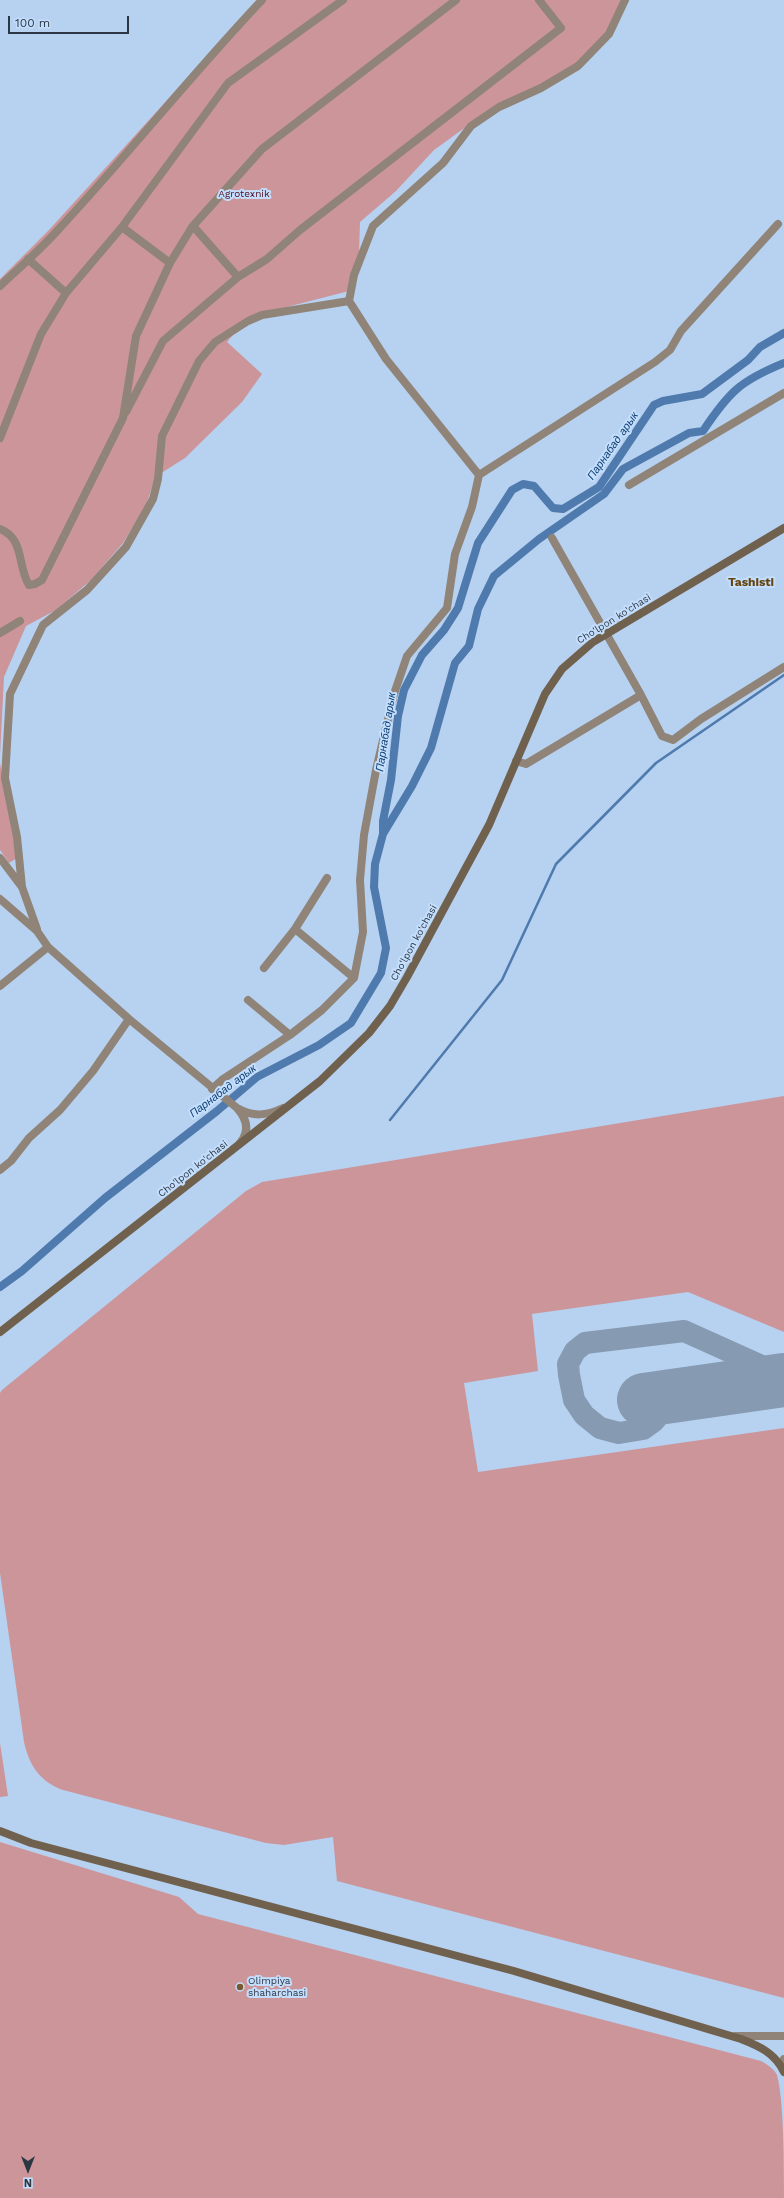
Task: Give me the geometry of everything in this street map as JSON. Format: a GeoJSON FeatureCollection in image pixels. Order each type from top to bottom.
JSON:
{"type":"FeatureCollection","features":[{"type":"Feature","properties":{"kind":"main road","name":"Cho'lpon ko'chasi"},"geometry":{"type":"LineString","coordinates":[[0,1332],[290,1105],[346,1058],[369,1033],[390,1006],[407,977],[489,824],[539,706],[553,681],[577,655],[605,635],[784,528]]}},
{"type":"Feature","properties":{"kind":"main road"},"geometry":{"type":"LineString","coordinates":[[0,1831],[31,1843],[514,1971],[730,2036],[752,2043],[770,2053],[778,2061],[784,2072]]}},
{"type":"Feature","properties":{"kind":"street"},"geometry":{"type":"LineString","coordinates":[[0,286],[56,232],[180,92],[208,57],[262,0]]}},
{"type":"Feature","properties":{"kind":"street"},"geometry":{"type":"LineString","coordinates":[[0,438],[41,334],[66,293],[122,227],[228,83],[343,0]]}},
{"type":"Feature","properties":{"kind":"street"},"geometry":{"type":"LineString","coordinates":[[123,418],[136,336],[170,263],[193,226],[262,148],[456,0]]}},
{"type":"Feature","properties":{"kind":"street"},"geometry":{"type":"LineString","coordinates":[[0,529],[8,532],[15,540],[21,557],[24,577],[29,585],[35,584],[42,580],[163,341],[238,277],[267,258],[300,230],[561,28],[539,0]]}},
{"type":"Feature","properties":{"kind":"street"},"geometry":{"type":"LineString","coordinates":[[479,475],[386,359],[349,301],[354,275],[373,226],[442,163],[471,126],[498,107],[541,88],[578,66],[609,34],[625,0]]}},
{"type":"Feature","properties":{"kind":"street"},"geometry":{"type":"LineString","coordinates":[[215,1092],[223,1078],[290,1035],[327,1005],[354,978],[363,932],[360,880],[364,835],[376,770],[394,694],[407,656],[447,608],[455,554],[472,507],[479,475],[655,362],[670,350],[681,332],[778,224]]}},
{"type":"Feature","properties":{"kind":"street"},"geometry":{"type":"LineString","coordinates":[[193,226],[238,277]]}},
{"type":"Feature","properties":{"kind":"street"},"geometry":{"type":"LineString","coordinates":[[122,227],[170,263]]}},
{"type":"Feature","properties":{"kind":"street"},"geometry":{"type":"LineString","coordinates":[[28,259],[66,293]]}},
{"type":"Feature","properties":{"kind":"street"},"geometry":{"type":"LineString","coordinates":[[37,931],[22,887],[17,837],[5,778],[10,694],[43,625],[87,590],[126,547],[153,499],[158,479],[162,436],[199,361],[215,342],[248,321],[262,315],[349,301]]}},
{"type":"Feature","properties":{"kind":"street"},"geometry":{"type":"LineString","coordinates":[[629,485],[784,393]]}},
{"type":"Feature","properties":{"kind":"street"},"geometry":{"type":"LineString","coordinates":[[552,538],[605,635],[641,695],[662,736],[673,740],[701,719],[784,666]]}},
{"type":"Feature","properties":{"kind":"street"},"geometry":{"type":"LineString","coordinates":[[0,633],[20,621]]}},
{"type":"Feature","properties":{"kind":"street"},"geometry":{"type":"LineString","coordinates":[[516,761],[526,764],[641,695]]}},
{"type":"Feature","properties":{"kind":"street"},"geometry":{"type":"LineString","coordinates":[[0,858],[22,887]]}},
{"type":"Feature","properties":{"kind":"street"},"geometry":{"type":"LineString","coordinates":[[264,968],[295,929],[327,878]]}},
{"type":"Feature","properties":{"kind":"street"},"geometry":{"type":"LineString","coordinates":[[0,899],[37,931],[48,947],[129,1019],[215,1092],[237,1108],[250,1114],[266,1115],[290,1105]]}},
{"type":"Feature","properties":{"kind":"street"},"geometry":{"type":"LineString","coordinates":[[295,929],[354,978]]}},
{"type":"Feature","properties":{"kind":"street"},"geometry":{"type":"LineString","coordinates":[[0,986],[48,947]]}},
{"type":"Feature","properties":{"kind":"street"},"geometry":{"type":"LineString","coordinates":[[248,1000],[290,1035]]}},
{"type":"Feature","properties":{"kind":"street"},"geometry":{"type":"LineString","coordinates":[[0,1170],[11,1161],[29,1138],[60,1110],[93,1071],[129,1019]]}},
{"type":"Feature","properties":{"kind":"street"},"geometry":{"type":"LineString","coordinates":[[237,1108],[247,1123],[245,1135],[238,1146]]}},
{"type":"Feature","properties":{"kind":"street"},"geometry":{"type":"LineString","coordinates":[[730,2036],[784,2036]]}},
{"type":"Feature","properties":{"kind":"green space","name":"Agrotexnik"},"geometry":{"type":"Polygon","coordinates":[[[258,0],[623,0],[608,33],[577,64],[470,124],[434,150],[396,191],[360,222],[359,253],[349,291],[248,317],[227,342],[262,374],[242,402],[185,458],[155,477],[146,506],[123,543],[91,580],[56,610],[26,626],[4,677],[0,755],[0,279],[49,230],[258,0]]]}},
{"type":"Feature","properties":{"kind":"green space"},"geometry":{"type":"Polygon","coordinates":[[[0,763],[17,858],[9,863],[0,850],[0,763]]]}},
{"type":"Feature","properties":{"kind":"green space"},"geometry":{"type":"Polygon","coordinates":[[[784,1096],[784,1332],[688,1292],[532,1314],[538,1371],[464,1383],[478,1472],[784,1428],[784,1998],[337,1881],[333,1837],[284,1845],[266,1843],[63,1790],[55,1787],[37,1772],[32,1765],[24,1742],[0,1573],[0,1393],[2,1390],[246,1191],[262,1182],[784,1096]]]}},
{"type":"Feature","properties":{"kind":"green space"},"geometry":{"type":"Polygon","coordinates":[[[0,1743],[8,1796],[0,1797],[0,1743]]]}},
{"type":"Feature","properties":{"kind":"green space","name":"Olimpiya shaharchasi"},"geometry":{"type":"Polygon","coordinates":[[[0,1842],[179,1897],[198,1914],[761,2061],[776,2073],[779,2086],[783,2135],[784,2198],[0,2198],[0,1842]]]}},
{"type":"Feature","properties":{"kind":"waterway","name":"Парнабад арык"},"geometry":{"type":"LineString","coordinates":[[0,1287],[22,1271],[105,1198],[217,1111],[257,1077],[319,1045],[351,1023],[381,973],[386,948],[374,887],[375,864],[383,834],[383,821],[391,780],[398,716],[404,690],[422,655],[444,630],[458,608],[478,543],[512,490],[523,484],[534,486],[553,508],[563,509],[599,487],[654,405],[663,401],[702,394],[748,360],[760,347],[784,333]]}},
{"type":"Feature","properties":{"kind":"waterway","name":"Парнабад арык"},"geometry":{"type":"LineString","coordinates":[[383,834],[412,786],[431,748],[455,663],[469,646],[478,609],[494,576],[539,539],[604,494],[623,469],[689,433],[703,431],[720,406],[737,389],[756,376],[784,363]]}},
{"type":"Feature","properties":{"kind":"waterway"},"geometry":{"type":"LineString","coordinates":[[390,1120],[502,980],[556,864],[656,763],[784,675]]}},
{"type":"Feature","properties":{"kind":"taxiway"},"geometry":{"type":"LineString","coordinates":[[691,1393],[665,1408],[654,1421],[643,1429],[619,1433],[600,1428],[584,1415],[574,1400],[568,1364],[575,1351],[585,1343],[684,1331],[784,1376]]}},
{"type":"Feature","properties":{"kind":"runway"},"geometry":{"type":"LineString","coordinates":[[644,1400],[784,1380]]}},
{"type":"Feature","properties":{"kind":"place","name":"Olimpiya shaharchasi"},"geometry":{"type":"Point","coordinates":[240,1987]}},
{"type":"Feature","properties":{"kind":"district","name":"Tashisti"},"geometry":{"type":"Point","coordinates":[751,582]}}]}
